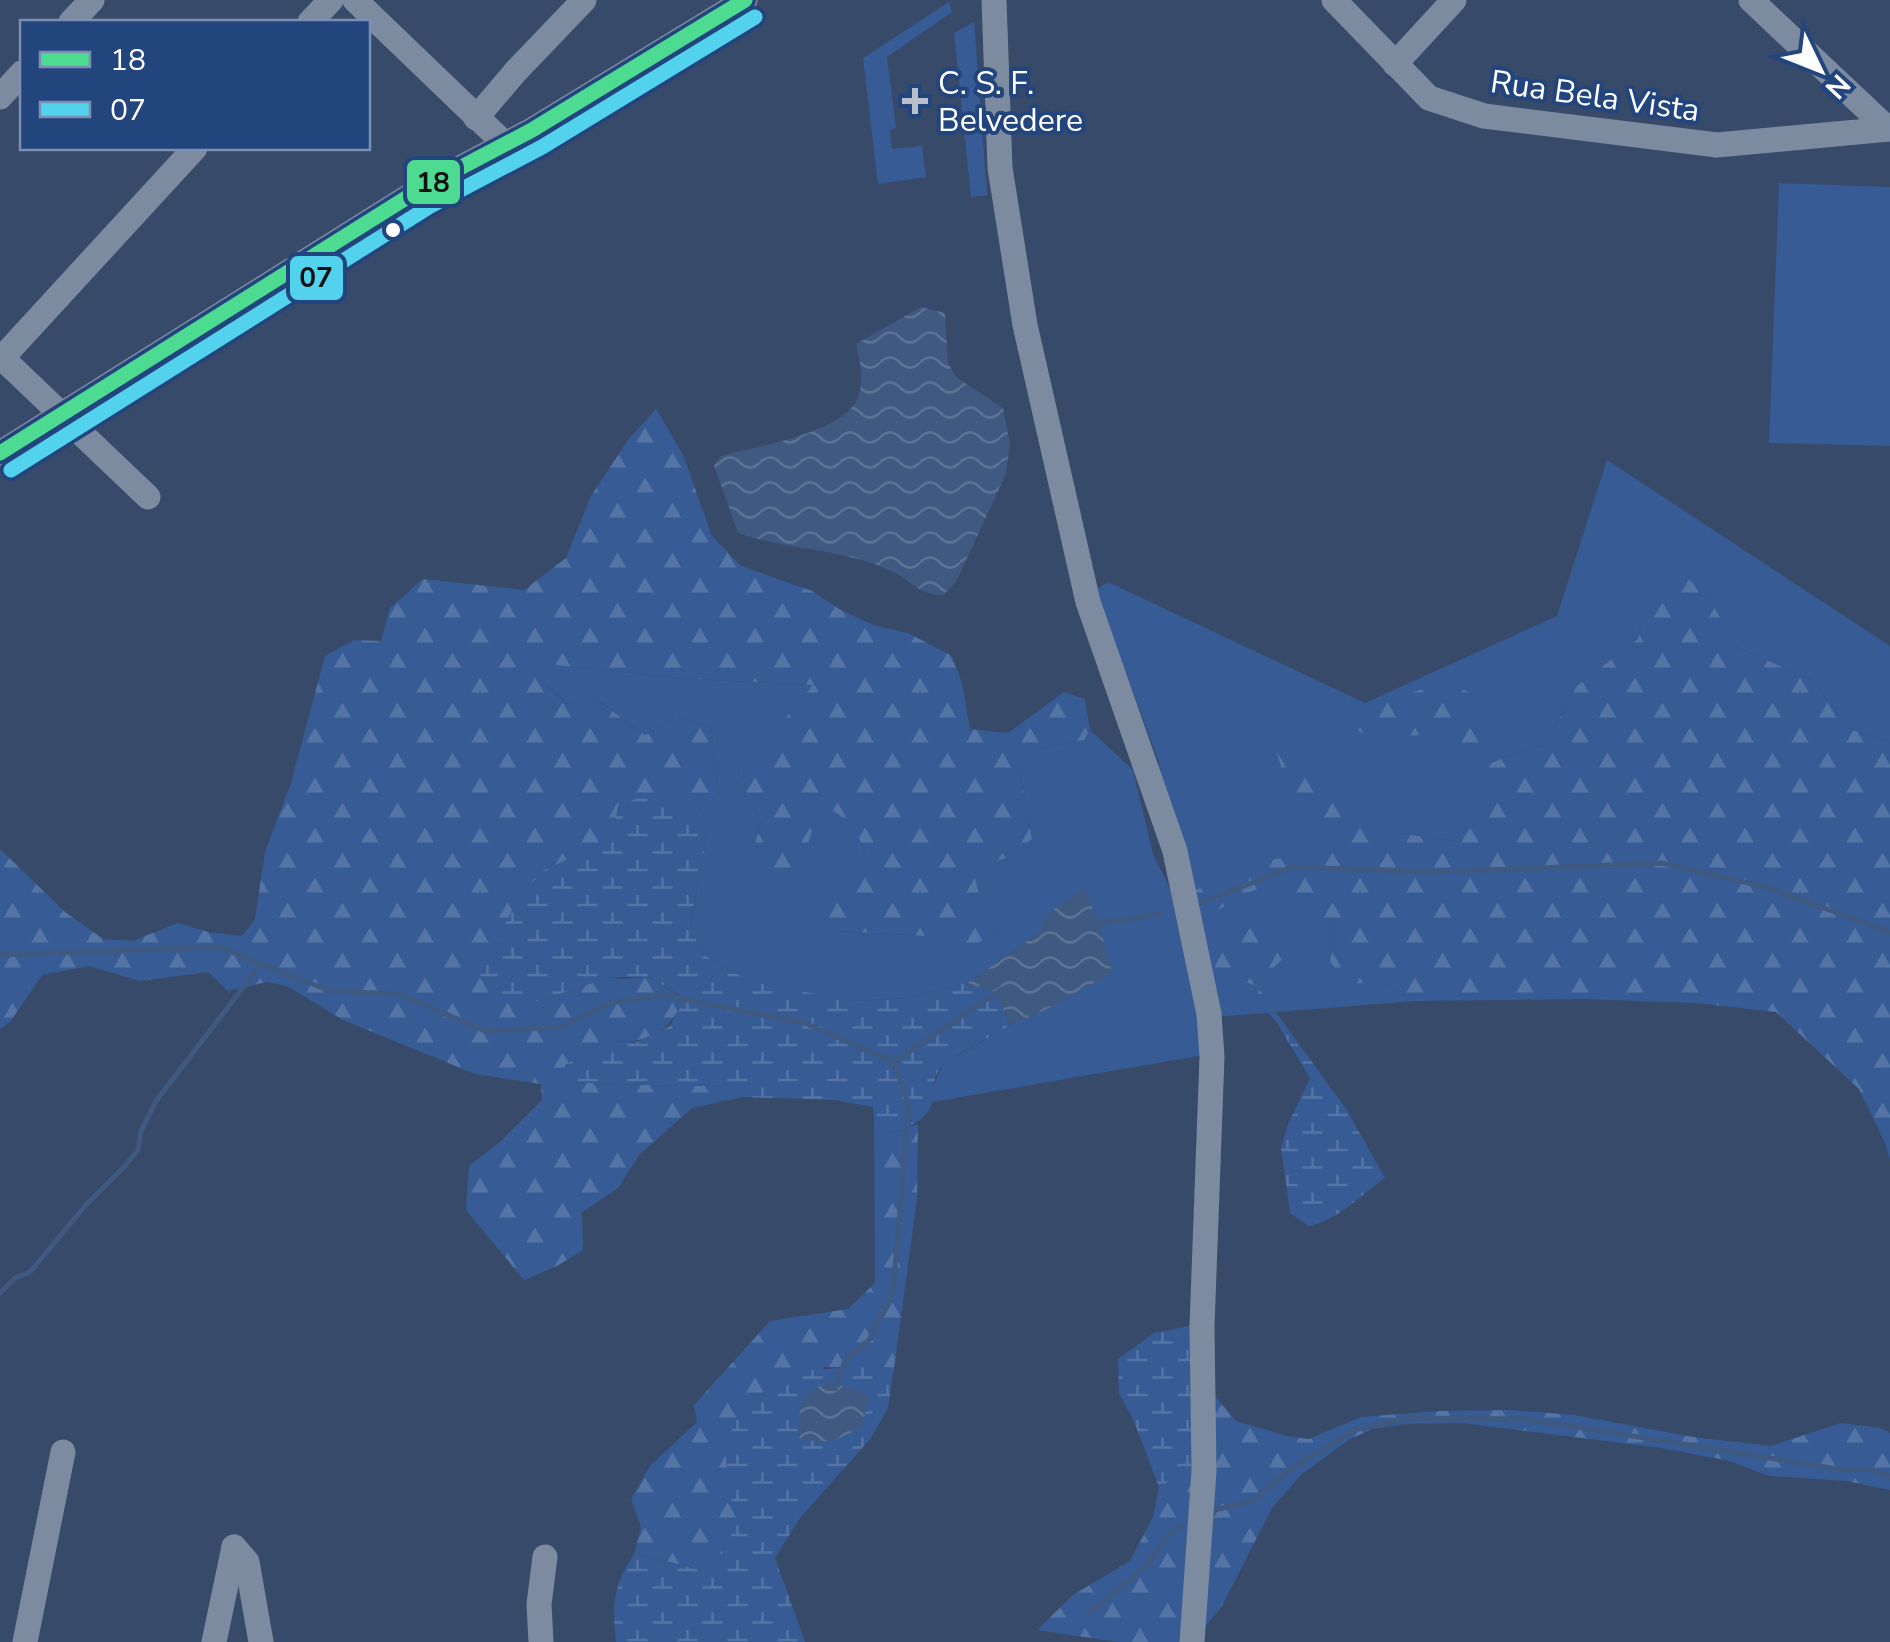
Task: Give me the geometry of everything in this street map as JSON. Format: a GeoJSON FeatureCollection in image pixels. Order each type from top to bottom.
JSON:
{"type":"FeatureCollection","features":[{"type":"Feature","properties":{"kind":"street"},"geometry":{"type":"LineString","coordinates":[[72,20],[92,0]]}},
{"type":"Feature","properties":{"kind":"street"},"geometry":{"type":"LineString","coordinates":[[312,20],[330,0]]}},
{"type":"Feature","properties":{"kind":"street"},"geometry":{"type":"LineString","coordinates":[[355,0],[506,145]]}},
{"type":"Feature","properties":{"kind":"street"},"geometry":{"type":"LineString","coordinates":[[476,118],[584,0]]}},
{"type":"Feature","properties":{"kind":"street"},"geometry":{"type":"LineString","coordinates":[[0,453],[422,188],[506,145],[745,0]]}},
{"type":"Feature","properties":{"kind":"street"},"geometry":{"type":"LineString","coordinates":[[994,0],[1000,168],[1029,343],[1088,602],[1175,851],[1209,1014],[1212,1057],[1202,1326],[1204,1471],[1192,1642]]}},
{"type":"Feature","properties":{"kind":"street","name":"Rua Bela Vista"},"geometry":{"type":"LineString","coordinates":[[1334,0],[1429,98],[1484,116],[1717,145],[1889,129]]}},
{"type":"Feature","properties":{"kind":"street"},"geometry":{"type":"LineString","coordinates":[[1396,64],[1454,0]]}},
{"type":"Feature","properties":{"kind":"street"},"geometry":{"type":"LineString","coordinates":[[1751,0],[1889,129]]}},
{"type":"Feature","properties":{"kind":"street"},"geometry":{"type":"LineString","coordinates":[[0,97],[20,75]]}},
{"type":"Feature","properties":{"kind":"street"},"geometry":{"type":"LineString","coordinates":[[148,497],[1,357],[193,150]]}},
{"type":"Feature","properties":{"kind":"street"},"geometry":{"type":"LineString","coordinates":[[25,1642],[63,1452]]}},
{"type":"Feature","properties":{"kind":"street"},"geometry":{"type":"LineString","coordinates":[[214,1642],[234,1548],[246,1562],[260,1642]]}},
{"type":"Feature","properties":{"kind":"street"},"geometry":{"type":"LineString","coordinates":[[541,1642],[539,1604],[545,1557]]}},
{"type":"Feature","properties":{"kind":"green space"},"geometry":{"type":"Polygon","coordinates":[[[949,2],[952,12],[887,57],[896,128],[890,130],[892,149],[922,146],[926,177],[878,184],[863,58],[949,2]]]}},
{"type":"Feature","properties":{"kind":"green space"},"geometry":{"type":"Polygon","coordinates":[[[974,22],[987,195],[971,197],[954,33],[974,22]]]}},
{"type":"Feature","properties":{"kind":"green space"},"geometry":{"type":"Polygon","coordinates":[[[1779,183],[1890,187],[1890,446],[1769,443],[1779,183]]]}},
{"type":"Feature","properties":{"kind":"green space"},"geometry":{"type":"Polygon","coordinates":[[[656,409],[683,455],[712,536],[741,566],[812,591],[873,625],[908,633],[952,656],[962,683],[970,729],[1008,733],[1064,692],[1085,699],[1090,730],[1084,740],[1038,748],[1019,768],[1032,839],[1010,857],[972,868],[980,897],[997,931],[971,947],[925,936],[836,931],[823,910],[838,885],[865,858],[850,825],[821,803],[801,865],[782,879],[745,878],[761,822],[745,794],[743,769],[813,685],[691,679],[555,665],[542,681],[567,704],[596,699],[645,735],[676,717],[711,727],[719,796],[695,813],[659,790],[612,838],[585,852],[497,941],[480,975],[539,1001],[610,977],[650,977],[685,1000],[669,1023],[643,1039],[605,1042],[566,1082],[737,1085],[743,1097],[692,1108],[639,1155],[618,1188],[582,1212],[583,1250],[524,1280],[466,1210],[469,1166],[542,1100],[541,1084],[475,1074],[343,1020],[287,986],[267,982],[228,991],[208,972],[140,981],[89,966],[42,975],[10,1022],[0,1029],[0,849],[65,912],[103,939],[132,941],[178,923],[242,936],[255,919],[265,852],[291,783],[325,656],[354,640],[381,641],[390,608],[423,579],[524,590],[566,558],[591,496],[628,440],[656,409]]]}},
{"type":"Feature","properties":{"kind":"green space"},"geometry":{"type":"Polygon","coordinates":[[[1607,460],[1890,646],[1890,743],[1850,729],[1812,680],[1737,647],[1704,589],[1643,613],[1638,639],[1577,686],[1543,746],[1502,758],[1476,773],[1500,797],[1489,812],[1453,841],[1397,833],[1330,797],[1298,749],[1332,839],[1283,902],[1333,924],[1330,961],[1415,1001],[1202,1018],[1204,1055],[933,1102],[933,1087],[943,1064],[1111,973],[1084,890],[1065,902],[1040,932],[969,982],[906,998],[854,1001],[783,991],[751,982],[702,954],[690,926],[707,835],[695,813],[719,796],[711,727],[676,717],[645,735],[597,699],[568,704],[542,681],[555,665],[691,679],[814,685],[743,769],[745,794],[761,822],[756,837],[820,802],[850,825],[860,839],[865,858],[838,885],[836,931],[925,936],[971,946],[997,931],[971,867],[1010,857],[1032,839],[1019,768],[1038,748],[1084,740],[1090,730],[1133,770],[1153,854],[1171,891],[1162,852],[1159,762],[1095,590],[1108,582],[1365,703],[1557,616],[1607,460]]]}},
{"type":"Feature","properties":{"kind":"green space"},"geometry":{"type":"Polygon","coordinates":[[[1666,567],[1704,589],[1737,647],[1812,680],[1850,729],[1890,743],[1890,1160],[1859,1089],[1776,1012],[1696,1003],[1584,999],[1415,1001],[1381,982],[1347,984],[1330,961],[1333,924],[1288,924],[1283,902],[1299,879],[1251,892],[1193,922],[1173,897],[1216,883],[1233,870],[1264,861],[1290,857],[1310,867],[1332,839],[1284,778],[1275,745],[1298,748],[1331,797],[1397,833],[1453,841],[1489,812],[1500,797],[1475,772],[1502,758],[1543,746],[1577,686],[1638,639],[1643,613],[1666,567]]]}},
{"type":"Feature","properties":{"kind":"green space"},"geometry":{"type":"Polygon","coordinates":[[[1453,684],[1468,692],[1485,715],[1479,744],[1459,750],[1421,735],[1371,738],[1353,728],[1348,716],[1426,688],[1453,684]]]}},
{"type":"Feature","properties":{"kind":"green space"},"geometry":{"type":"Polygon","coordinates":[[[659,790],[695,813],[707,835],[690,925],[702,954],[751,982],[854,1001],[906,998],[969,982],[968,988],[982,986],[996,993],[1010,1025],[947,1062],[938,1071],[931,1107],[925,1116],[893,1133],[874,1117],[873,1107],[835,1100],[743,1097],[736,1085],[566,1082],[565,1065],[605,1042],[637,1042],[670,1026],[685,999],[650,977],[610,977],[539,1001],[505,1000],[488,991],[480,975],[518,898],[543,871],[612,838],[618,806],[659,790]]]}},
{"type":"Feature","properties":{"kind":"green space"},"geometry":{"type":"Polygon","coordinates":[[[1248,927],[1266,930],[1289,951],[1257,986],[1239,980],[1223,981],[1215,967],[1220,954],[1248,927]]]}},
{"type":"Feature","properties":{"kind":"green space"},"geometry":{"type":"Polygon","coordinates":[[[1257,986],[1346,1109],[1385,1178],[1340,1213],[1309,1226],[1290,1213],[1281,1148],[1310,1078],[1277,1023],[1259,1002],[1257,986]]]}},
{"type":"Feature","properties":{"kind":"green space"},"geometry":{"type":"Polygon","coordinates":[[[874,1117],[893,1133],[918,1124],[917,1199],[894,1368],[824,1367],[729,1494],[739,1521],[720,1554],[700,1569],[634,1554],[641,1527],[631,1499],[650,1466],[697,1422],[694,1405],[770,1321],[848,1309],[875,1283],[874,1117]]]}},
{"type":"Feature","properties":{"kind":"green space"},"geometry":{"type":"Polygon","coordinates":[[[1195,1325],[1212,1393],[1236,1421],[1291,1437],[1309,1439],[1361,1417],[1439,1411],[1511,1410],[1574,1415],[1693,1437],[1770,1446],[1841,1423],[1890,1433],[1890,1490],[1847,1481],[1769,1476],[1730,1461],[1661,1448],[1462,1423],[1373,1429],[1350,1439],[1302,1474],[1272,1508],[1223,1604],[1193,1642],[1119,1642],[1037,1630],[1073,1595],[1130,1561],[1153,1517],[1159,1487],[1191,1468],[1195,1325]]]}},
{"type":"Feature","properties":{"kind":"green space"},"geometry":{"type":"Polygon","coordinates":[[[1195,1325],[1191,1469],[1159,1487],[1119,1394],[1118,1359],[1154,1333],[1195,1325]]]}},
{"type":"Feature","properties":{"kind":"green space"},"geometry":{"type":"Polygon","coordinates":[[[863,1366],[894,1368],[888,1408],[871,1438],[800,1518],[775,1558],[805,1642],[616,1642],[616,1596],[634,1554],[699,1569],[720,1554],[739,1521],[729,1494],[725,1448],[740,1408],[792,1372],[863,1366]]]}},
{"type":"Feature","properties":{"kind":"water"},"geometry":{"type":"Polygon","coordinates":[[[921,307],[945,313],[948,363],[956,377],[1003,408],[1010,444],[1006,474],[956,582],[943,595],[935,594],[857,559],[738,533],[714,465],[721,456],[816,430],[848,411],[861,385],[856,344],[921,307]]]}},
{"type":"Feature","properties":{"kind":"water"},"geometry":{"type":"Polygon","coordinates":[[[1084,889],[1099,923],[1112,973],[1010,1025],[996,993],[982,986],[967,989],[969,982],[1040,932],[1044,916],[1084,889]]]}},
{"type":"Feature","properties":{"kind":"water"},"geometry":{"type":"Polygon","coordinates":[[[823,1384],[836,1384],[869,1396],[862,1426],[832,1440],[799,1438],[802,1406],[809,1394],[823,1384]]]}},
{"type":"Feature","properties":{"kind":"waterway"},"geometry":{"type":"LineString","coordinates":[[1195,905],[1293,867],[1436,872],[1662,863],[1766,887],[1890,932]]}},
{"type":"Feature","properties":{"kind":"waterway"},"geometry":{"type":"LineString","coordinates":[[1093,927],[1162,914]]}},
{"type":"Feature","properties":{"kind":"waterway"},"geometry":{"type":"LineString","coordinates":[[0,955],[219,947],[330,991],[400,994],[485,1031],[561,1027],[610,1003],[662,995],[805,1023],[894,1062],[1002,989]]}},
{"type":"Feature","properties":{"kind":"waterway"},"geometry":{"type":"LineString","coordinates":[[0,1293],[15,1278],[30,1272],[138,1150],[141,1131],[156,1101],[261,964]]}},
{"type":"Feature","properties":{"kind":"waterway"},"geometry":{"type":"LineString","coordinates":[[835,1389],[845,1361],[869,1340],[893,1291],[909,1105],[894,1063]]}},
{"type":"Feature","properties":{"kind":"waterway"},"geometry":{"type":"LineString","coordinates":[[1207,1512],[1254,1500],[1286,1472],[1354,1430],[1407,1418],[1526,1419],[1844,1470],[1870,1469],[1890,1477]]}},
{"type":"Feature","properties":{"kind":"waterway"},"geometry":{"type":"LineString","coordinates":[[1088,1614],[1146,1566],[1170,1533],[1181,1526]]}},
{"type":"Feature","properties":{"kind":"transit line","name":"18"},"geometry":{"type":"LineString","coordinates":[[0,453],[422,188],[532,130],[745,0]]}},
{"type":"Feature","properties":{"kind":"transit line","name":"07"},"geometry":{"type":"LineString","coordinates":[[11,470],[432,205],[542,147],[755,17]]}},
{"type":"Feature","properties":{"kind":"place","name":"C. S. F. Belvedere"},"geometry":{"type":"Point","coordinates":[915,101]}}]}
